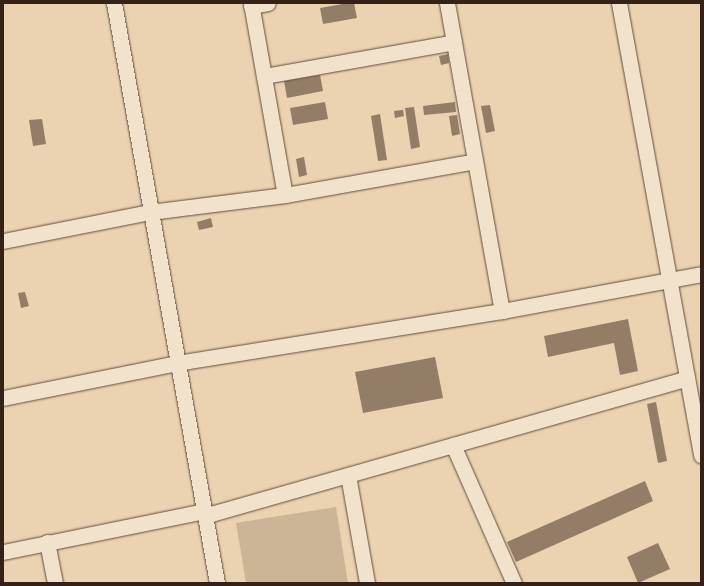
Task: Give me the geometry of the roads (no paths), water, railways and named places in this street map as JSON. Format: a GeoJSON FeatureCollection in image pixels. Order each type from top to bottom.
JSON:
{"type":"FeatureCollection","features":[{"type":"Feature","properties":{"kind":"street"},"geometry":{"type":"LineString","coordinates":[[114,3],[216,583]]}},
{"type":"Feature","properties":{"kind":"street"},"geometry":{"type":"LineString","coordinates":[[268,3],[251,4],[285,196]]}},
{"type":"Feature","properties":{"kind":"street"},"geometry":{"type":"LineString","coordinates":[[448,3],[502,311]]}},
{"type":"Feature","properties":{"kind":"street"},"geometry":{"type":"LineString","coordinates":[[619,3],[701,456]]}},
{"type":"Feature","properties":{"kind":"street"},"geometry":{"type":"LineString","coordinates":[[264,76],[454,42]]}},
{"type":"Feature","properties":{"kind":"street"},"geometry":{"type":"LineString","coordinates":[[3,241],[150,212],[285,196],[475,162]]}},
{"type":"Feature","properties":{"kind":"street"},"geometry":{"type":"LineString","coordinates":[[3,398],[177,363],[502,311],[701,274]]}},
{"type":"Feature","properties":{"kind":"street"},"geometry":{"type":"LineString","coordinates":[[3,552],[204,511],[210,514],[687,378]]}},
{"type":"Feature","properties":{"kind":"street"},"geometry":{"type":"LineString","coordinates":[[453,445],[514,583]]}},
{"type":"Feature","properties":{"kind":"street"},"geometry":{"type":"LineString","coordinates":[[348,475],[367,583]]}},
{"type":"Feature","properties":{"kind":"street"},"geometry":{"type":"LineString","coordinates":[[47,542],[55,583]]}}]}
